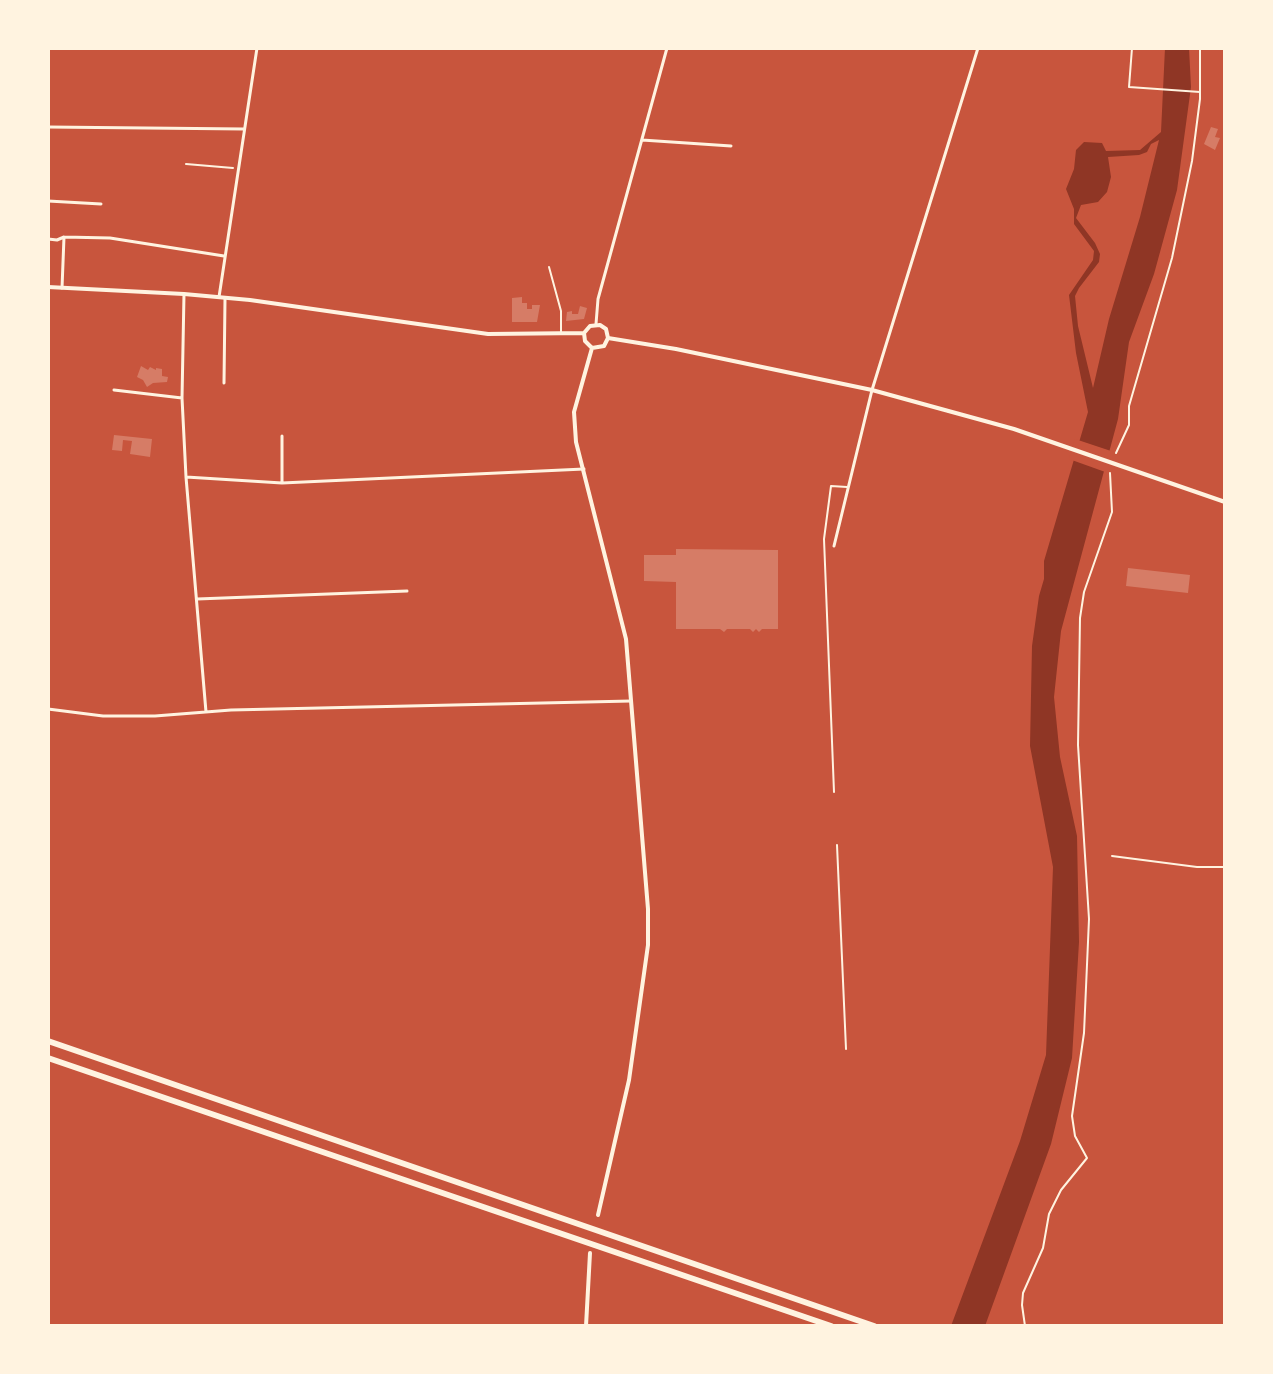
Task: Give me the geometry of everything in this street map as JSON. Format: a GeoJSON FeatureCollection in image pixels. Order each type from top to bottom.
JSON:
{"type":"FeatureCollection","features":[{"type":"Feature","properties":{"kind":"highway"},"geometry":{"type":"LineString","coordinates":[[48,1041],[874,1326]]}},
{"type":"Feature","properties":{"kind":"highway"},"geometry":{"type":"LineString","coordinates":[[48,1058],[831,1326]]}},
{"type":"Feature","properties":{"kind":"street"},"geometry":{"type":"LineString","coordinates":[[224,383],[224,256],[257,48]]}},
{"type":"Feature","properties":{"kind":"street"},"geometry":{"type":"LineString","coordinates":[[596,324],[598,299],[667,48]]}},
{"type":"Feature","properties":{"kind":"street"},"geometry":{"type":"LineString","coordinates":[[834,546],[872,390],[978,48]]}},
{"type":"Feature","properties":{"kind":"street"},"geometry":{"type":"LineString","coordinates":[[48,127],[244,129]]}},
{"type":"Feature","properties":{"kind":"street"},"geometry":{"type":"LineString","coordinates":[[642,140],[731,146]]}},
{"type":"Feature","properties":{"kind":"street"},"geometry":{"type":"LineString","coordinates":[[48,201],[101,204]]}},
{"type":"Feature","properties":{"kind":"street"},"geometry":{"type":"LineString","coordinates":[[62,288],[64,237]]}},
{"type":"Feature","properties":{"kind":"street"},"geometry":{"type":"LineString","coordinates":[[48,239],[110,238],[224,256]]}},
{"type":"Feature","properties":{"kind":"street"},"geometry":{"type":"LineString","coordinates":[[48,287],[222,297],[474,332],[510,335],[584,333]]}},
{"type":"Feature","properties":{"kind":"street"},"geometry":{"type":"LineString","coordinates":[[184,294],[182,398],[186,477],[206,712]]}},
{"type":"Feature","properties":{"kind":"street"},"geometry":{"type":"LineString","coordinates":[[596,324],[606,329],[608,338],[604,346],[592,348],[585,341],[584,333],[596,324]]}},
{"type":"Feature","properties":{"kind":"street"},"geometry":{"type":"LineString","coordinates":[[608,338],[872,390],[1062,445],[1225,502]]}},
{"type":"Feature","properties":{"kind":"street"},"geometry":{"type":"LineString","coordinates":[[592,348],[574,412],[576,442],[623,624],[632,701],[648,945],[629,1080],[598,1215]]}},
{"type":"Feature","properties":{"kind":"street"},"geometry":{"type":"LineString","coordinates":[[114,390],[182,398]]}},
{"type":"Feature","properties":{"kind":"street"},"geometry":{"type":"LineString","coordinates":[[282,436],[282,483]]}},
{"type":"Feature","properties":{"kind":"street"},"geometry":{"type":"LineString","coordinates":[[186,477],[282,483],[584,469]]}},
{"type":"Feature","properties":{"kind":"street"},"geometry":{"type":"LineString","coordinates":[[197,599],[407,591]]}},
{"type":"Feature","properties":{"kind":"street"},"geometry":{"type":"LineString","coordinates":[[48,709],[103,716],[632,701]]}},
{"type":"Feature","properties":{"kind":"street"},"geometry":{"type":"LineString","coordinates":[[586,1326],[590,1253]]}},
{"type":"Feature","properties":{"kind":"lane"},"geometry":{"type":"LineString","coordinates":[[549,267],[561,311],[561,332]]}},
{"type":"Feature","properties":{"kind":"lane"},"geometry":{"type":"LineString","coordinates":[[834,792],[824,539],[831,486],[848,487]]}},
{"type":"Feature","properties":{"kind":"lane"},"geometry":{"type":"LineString","coordinates":[[837,845],[846,1049]]}},
{"type":"Feature","properties":{"kind":"lane"},"geometry":{"type":"LineString","coordinates":[[1112,856],[1197,867],[1225,867]]}},
{"type":"Feature","properties":{"kind":"path"},"geometry":{"type":"LineString","coordinates":[[1132,48],[1131,87],[1200,92]]}},
{"type":"Feature","properties":{"kind":"path"},"geometry":{"type":"LineString","coordinates":[[1116,453],[1129,425],[1129,406],[1172,258],[1194,150],[1200,92],[1200,48]]}},
{"type":"Feature","properties":{"kind":"path"},"geometry":{"type":"LineString","coordinates":[[186,164],[238,169]]}},
{"type":"Feature","properties":{"kind":"path"},"geometry":{"type":"LineString","coordinates":[[1025,1326],[1022,1298],[1043,1248],[1049,1214],[1061,1190],[1087,1158],[1075,1136],[1072,1116],[1084,1033],[1089,927],[1078,745],[1080,629],[1084,592],[1112,512],[1110,473]]}},
{"type":"Feature","properties":{"kind":"shaded area"},"geometry":{"type":"Polygon","coordinates":[[[1165,48],[1189,48],[1191,87],[1177,190],[1154,274],[1129,342],[1118,419],[1061,631],[1054,697],[1060,757],[1077,836],[1079,942],[1072,1058],[1051,1144],[985,1326],[951,1326],[1020,1141],[1046,1055],[1053,867],[1030,746],[1032,646],[1044,579],[1044,561],[1088,412],[1069,295],[1093,260],[1094,251],[1074,224],[1074,209],[1066,189],[1074,169],[1076,150],[1084,142],[1102,143],[1106,151],[1140,150],[1161,132],[1165,48]],[[1159,140],[1139,155],[1108,157],[1111,177],[1107,192],[1098,202],[1081,205],[1076,218],[1100,254],[1099,262],[1075,296],[1078,326],[1093,388],[1109,319],[1140,217],[1159,140]]]}},
{"type":"Feature","properties":{"kind":"pier"},"geometry":{"type":"Polygon","coordinates":[[[1075,439],[1114,452],[1108,473],[1069,459],[1075,439]]]}},
{"type":"Feature","properties":{"kind":"building"},"geometry":{"type":"Polygon","coordinates":[[[1211,127],[1218,129],[1215,137],[1220,138],[1215,150],[1204,144],[1211,127]]]}},
{"type":"Feature","properties":{"kind":"building"},"geometry":{"type":"Polygon","coordinates":[[[522,297],[527,309],[540,305],[537,322],[512,322],[512,298],[522,297]]]}},
{"type":"Feature","properties":{"kind":"building"},"geometry":{"type":"Polygon","coordinates":[[[580,306],[587,308],[584,319],[566,321],[567,312],[578,314],[580,306]]]}},
{"type":"Feature","properties":{"kind":"building"},"geometry":{"type":"Polygon","coordinates":[[[141,366],[148,370],[150,367],[162,369],[162,376],[168,377],[167,382],[153,383],[147,387],[137,377],[141,366]]]}},
{"type":"Feature","properties":{"kind":"building"},"geometry":{"type":"Polygon","coordinates":[[[114,435],[152,439],[150,457],[130,454],[132,441],[123,440],[122,451],[112,450],[114,435]]]}},
{"type":"Feature","properties":{"kind":"building"},"geometry":{"type":"Polygon","coordinates":[[[676,549],[778,550],[778,629],[762,629],[759,632],[756,629],[753,632],[750,629],[727,629],[724,632],[720,629],[676,629],[676,582],[644,581],[644,555],[676,555],[676,549]]]}},
{"type":"Feature","properties":{"kind":"building"},"geometry":{"type":"Polygon","coordinates":[[[1128,568],[1190,575],[1188,593],[1126,586],[1128,568]]]}}]}
